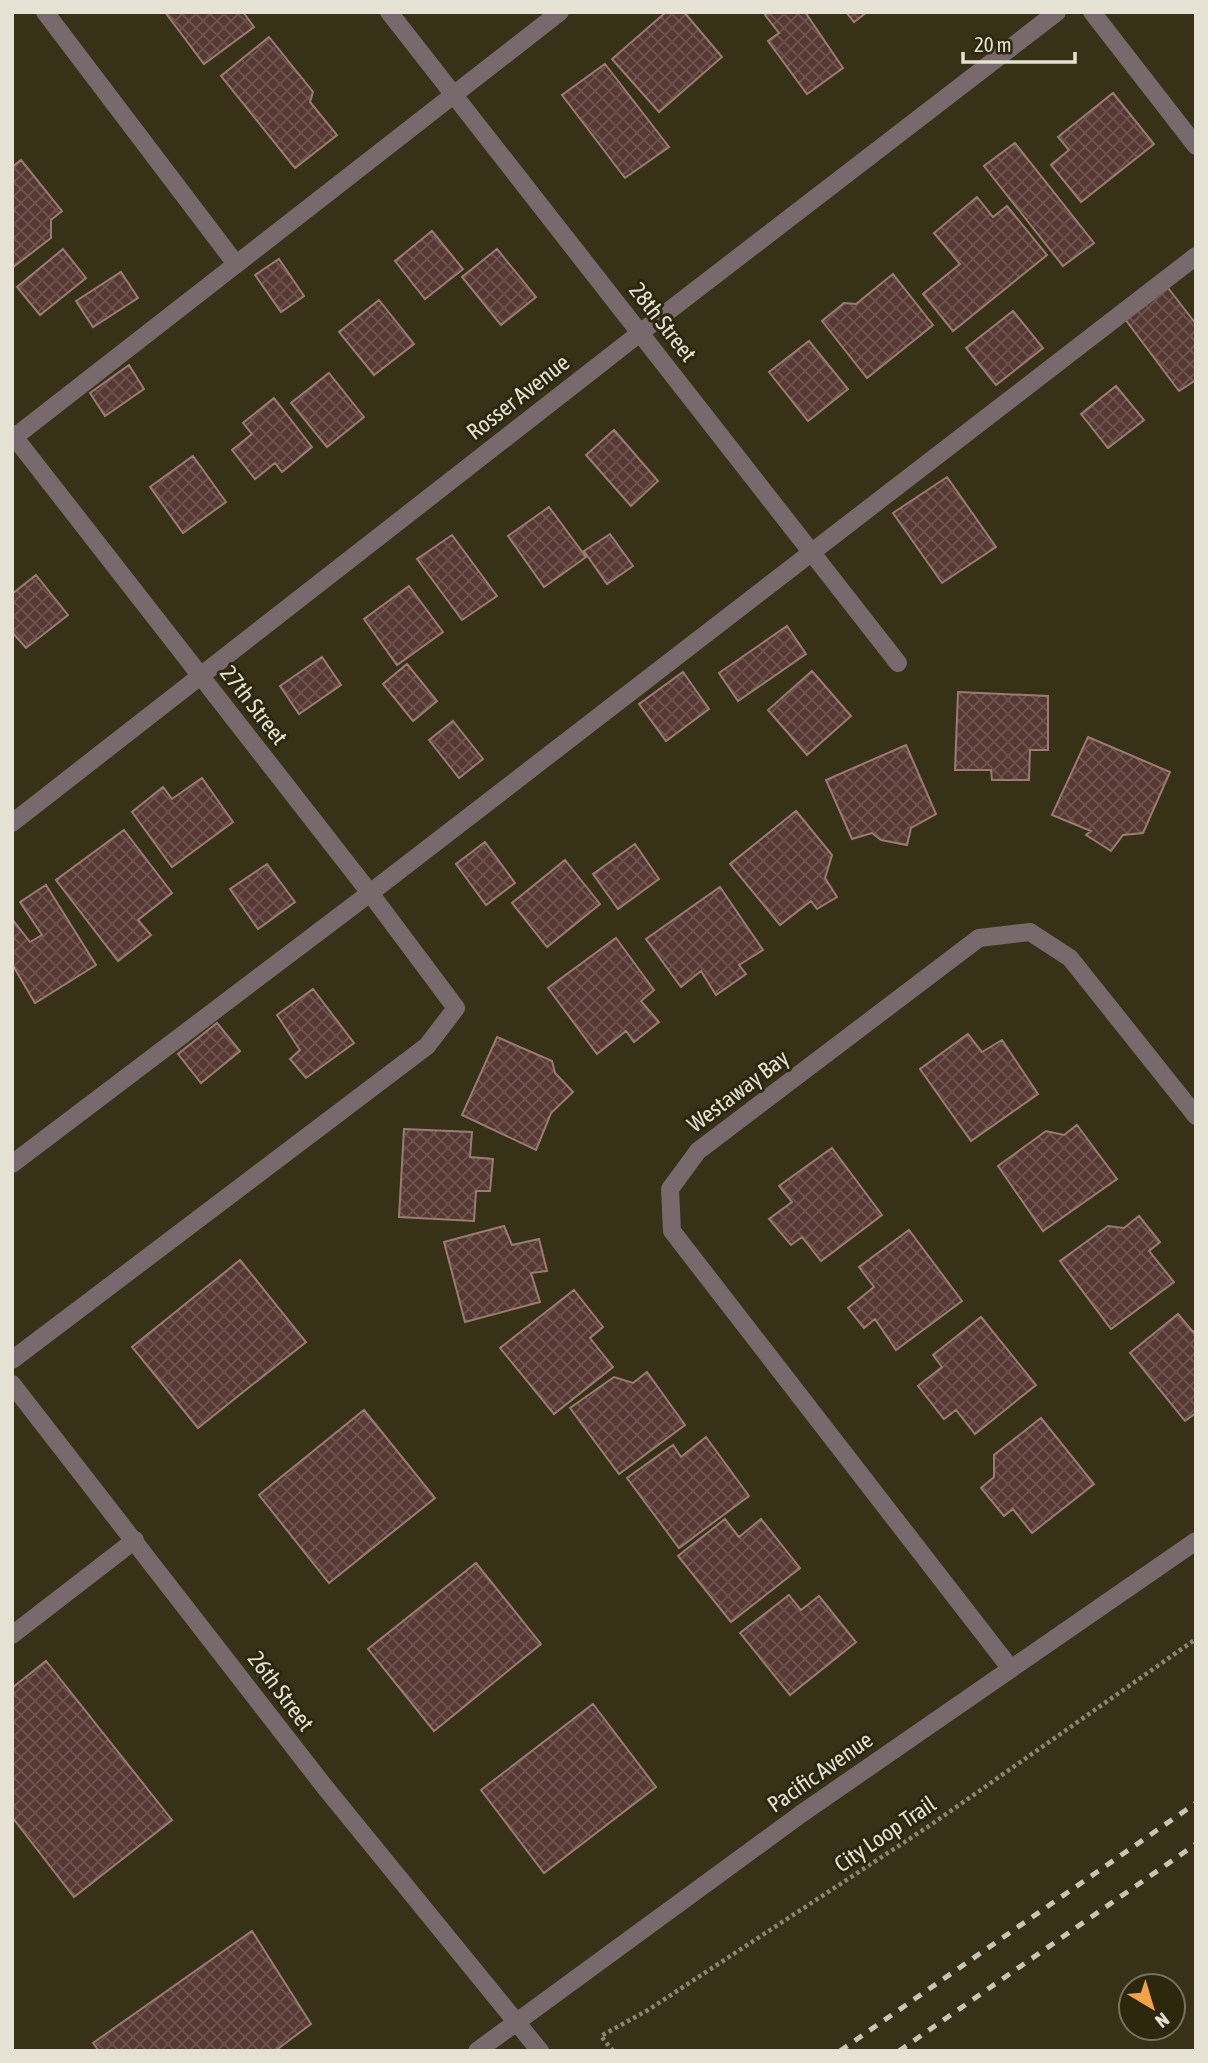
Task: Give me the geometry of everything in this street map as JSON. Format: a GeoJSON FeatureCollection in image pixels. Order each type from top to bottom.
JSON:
{"type":"FeatureCollection","features":[{"type":"Feature","properties":{"kind":"street"},"geometry":{"type":"LineString","coordinates":[[45,12],[236,264]]}},
{"type":"Feature","properties":{"kind":"street","name":"28th Street"},"geometry":{"type":"LineString","coordinates":[[389,12],[898,663]]}},
{"type":"Feature","properties":{"kind":"street"},"geometry":{"type":"LineString","coordinates":[[13,437],[559,12]]}},
{"type":"Feature","properties":{"kind":"street","name":"Rosser Avenue"},"geometry":{"type":"LineString","coordinates":[[12,823],[201,678],[640,332],[1057,12]]}},
{"type":"Feature","properties":{"kind":"street"},"geometry":{"type":"LineString","coordinates":[[1092,12],[1196,146]]}},
{"type":"Feature","properties":{"kind":"street"},"geometry":{"type":"LineString","coordinates":[[12,1164],[370,893],[810,551],[1196,256]]}},
{"type":"Feature","properties":{"kind":"street","name":"27th Street"},"geometry":{"type":"LineString","coordinates":[[12,1360],[427,1046],[456,1008],[370,893],[13,437]]}},
{"type":"Feature","properties":{"kind":"street","name":"Westaway Bay"},"geometry":{"type":"LineString","coordinates":[[1011,1669],[672,1231],[670,1189],[698,1151],[979,938],[1030,932],[1070,958],[1196,1115]]}},
{"type":"Feature","properties":{"kind":"street","name":"26th Street"},"geometry":{"type":"LineString","coordinates":[[12,1384],[324,1786],[540,2051]]}},
{"type":"Feature","properties":{"kind":"street"},"geometry":{"type":"LineString","coordinates":[[12,1635],[135,1540]]}},
{"type":"Feature","properties":{"kind":"street","name":"Pacific Avenue"},"geometry":{"type":"LineString","coordinates":[[477,2051],[801,1814],[1196,1541]]}},
{"type":"Feature","properties":{"kind":"path","name":"City Loop Trail"},"geometry":{"type":"LineString","coordinates":[[613,2051],[601,2036],[648,2010],[932,1824],[1196,1639]]}},
{"type":"Feature","properties":{"kind":"building"},"geometry":{"type":"Polygon","coordinates":[[[165,12],[243,12],[254,27],[204,64],[165,12]]]}},
{"type":"Feature","properties":{"kind":"building"},"geometry":{"type":"Polygon","coordinates":[[[666,12],[684,12],[722,57],[659,112],[612,59],[666,12]]]}},
{"type":"Feature","properties":{"kind":"building"},"geometry":{"type":"Polygon","coordinates":[[[769,12],[805,12],[843,68],[807,94],[768,41],[779,33],[765,15],[769,12]]]}},
{"type":"Feature","properties":{"kind":"building"},"geometry":{"type":"Polygon","coordinates":[[[846,12],[867,12],[854,22],[846,12]]]}},
{"type":"Feature","properties":{"kind":"building"},"geometry":{"type":"Polygon","coordinates":[[[269,37],[313,92],[310,102],[337,135],[295,168],[221,76],[269,37]]]}},
{"type":"Feature","properties":{"kind":"building"},"geometry":{"type":"Polygon","coordinates":[[[605,64],[669,147],[625,178],[562,95],[605,64]]]}},
{"type":"Feature","properties":{"kind":"building"},"geometry":{"type":"Polygon","coordinates":[[[1113,93],[1154,144],[1081,202],[1051,165],[1069,150],[1058,137],[1113,93]]]}},
{"type":"Feature","properties":{"kind":"building"},"geometry":{"type":"Polygon","coordinates":[[[1015,143],[1094,243],[1063,266],[984,166],[1015,143]]]}},
{"type":"Feature","properties":{"kind":"building"},"geometry":{"type":"Polygon","coordinates":[[[21,160],[62,211],[51,220],[51,238],[12,268],[12,167],[21,160]]]}},
{"type":"Feature","properties":{"kind":"building"},"geometry":{"type":"Polygon","coordinates":[[[977,197],[993,217],[1007,206],[1047,255],[953,331],[923,294],[960,264],[934,233],[977,197]]]}},
{"type":"Feature","properties":{"kind":"building"},"geometry":{"type":"Polygon","coordinates":[[[432,231],[463,269],[425,299],[395,261],[432,231]]]}},
{"type":"Feature","properties":{"kind":"building"},"geometry":{"type":"Polygon","coordinates":[[[63,249],[86,278],[40,315],[17,287],[63,249]]]}},
{"type":"Feature","properties":{"kind":"building"},"geometry":{"type":"Polygon","coordinates":[[[497,249],[536,297],[501,325],[462,277],[497,249]]]}},
{"type":"Feature","properties":{"kind":"building"},"geometry":{"type":"Polygon","coordinates":[[[279,259],[304,296],[281,312],[255,275],[279,259]]]}},
{"type":"Feature","properties":{"kind":"building"},"geometry":{"type":"Polygon","coordinates":[[[121,272],[138,298],[93,327],[76,301],[121,272]]]}},
{"type":"Feature","properties":{"kind":"building"},"geometry":{"type":"Polygon","coordinates":[[[893,274],[933,325],[867,378],[822,321],[844,303],[856,304],[893,274]]]}},
{"type":"Feature","properties":{"kind":"building"},"geometry":{"type":"Polygon","coordinates":[[[1165,284],[1196,324],[1196,380],[1179,391],[1122,315],[1165,284]]]}},
{"type":"Feature","properties":{"kind":"building"},"geometry":{"type":"Polygon","coordinates":[[[379,300],[414,344],[374,375],[339,332],[379,300]]]}},
{"type":"Feature","properties":{"kind":"building"},"geometry":{"type":"Polygon","coordinates":[[[1013,311],[1043,348],[996,385],[966,348],[1013,311]]]}},
{"type":"Feature","properties":{"kind":"building"},"geometry":{"type":"Polygon","coordinates":[[[809,341],[848,389],[808,421],[769,372],[809,341]]]}},
{"type":"Feature","properties":{"kind":"building"},"geometry":{"type":"Polygon","coordinates":[[[129,365],[144,389],[105,416],[90,393],[129,365]]]}},
{"type":"Feature","properties":{"kind":"building"},"geometry":{"type":"Polygon","coordinates":[[[329,373],[364,417],[327,447],[291,403],[329,373]]]}},
{"type":"Feature","properties":{"kind":"building"},"geometry":{"type":"Polygon","coordinates":[[[1116,386],[1144,420],[1108,448],[1081,414],[1116,386]]]}},
{"type":"Feature","properties":{"kind":"building"},"geometry":{"type":"Polygon","coordinates":[[[274,398],[312,447],[282,472],[275,463],[255,479],[232,450],[252,434],[243,423],[274,398]]]}},
{"type":"Feature","properties":{"kind":"building"},"geometry":{"type":"Polygon","coordinates":[[[614,430],[658,481],[631,506],[586,455],[614,430]]]}},
{"type":"Feature","properties":{"kind":"building"},"geometry":{"type":"Polygon","coordinates":[[[193,456],[226,502],[183,533],[150,487],[193,456]]]}},
{"type":"Feature","properties":{"kind":"building"},"geometry":{"type":"Polygon","coordinates":[[[947,477],[996,547],[942,583],[893,513],[947,477]]]}},
{"type":"Feature","properties":{"kind":"building"},"geometry":{"type":"Polygon","coordinates":[[[549,507],[586,557],[544,587],[508,536],[549,507]]]}},
{"type":"Feature","properties":{"kind":"building"},"geometry":{"type":"Polygon","coordinates":[[[610,534],[633,566],[607,584],[584,551],[610,534]]]}},
{"type":"Feature","properties":{"kind":"building"},"geometry":{"type":"Polygon","coordinates":[[[452,535],[497,596],[462,620],[417,559],[452,535]]]}},
{"type":"Feature","properties":{"kind":"building"},"geometry":{"type":"Polygon","coordinates":[[[36,575],[68,615],[26,648],[12,632],[12,594],[36,575]]]}},
{"type":"Feature","properties":{"kind":"building"},"geometry":{"type":"Polygon","coordinates":[[[409,586],[443,632],[397,665],[364,619],[409,586]]]}},
{"type":"Feature","properties":{"kind":"building"},"geometry":{"type":"Polygon","coordinates":[[[787,626],[806,654],[738,701],[719,673],[787,626]]]}},
{"type":"Feature","properties":{"kind":"building"},"geometry":{"type":"Polygon","coordinates":[[[322,657],[341,685],[299,714],[280,686],[322,657]]]}},
{"type":"Feature","properties":{"kind":"building"},"geometry":{"type":"Polygon","coordinates":[[[407,664],[437,701],[413,721],[383,684],[407,664]]]}},
{"type":"Feature","properties":{"kind":"building"},"geometry":{"type":"Polygon","coordinates":[[[812,671],[851,716],[807,755],[768,710],[812,671]]]}},
{"type":"Feature","properties":{"kind":"building"},"geometry":{"type":"Polygon","coordinates":[[[683,672],[709,709],[666,741],[639,704],[683,672]]]}},
{"type":"Feature","properties":{"kind":"building"},"geometry":{"type":"Polygon","coordinates":[[[958,692],[1048,696],[1048,750],[1030,750],[1029,780],[992,780],[991,770],[955,770],[958,692]]]}},
{"type":"Feature","properties":{"kind":"building"},"geometry":{"type":"Polygon","coordinates":[[[453,721],[483,759],[459,778],[429,740],[453,721]]]}},
{"type":"Feature","properties":{"kind":"building"},"geometry":{"type":"Polygon","coordinates":[[[1088,737],[1170,772],[1143,833],[1123,835],[1111,851],[1086,835],[1091,831],[1052,815],[1088,737]]]}},
{"type":"Feature","properties":{"kind":"building"},"geometry":{"type":"Polygon","coordinates":[[[906,745],[936,814],[911,828],[907,845],[881,840],[872,833],[852,839],[826,780],[906,745]]]}},
{"type":"Feature","properties":{"kind":"building"},"geometry":{"type":"Polygon","coordinates":[[[202,778],[233,822],[172,867],[132,812],[163,787],[172,799],[202,778]]]}},
{"type":"Feature","properties":{"kind":"building"},"geometry":{"type":"Polygon","coordinates":[[[796,811],[832,855],[825,878],[837,897],[817,909],[811,901],[780,925],[730,864],[796,811]]]}},
{"type":"Feature","properties":{"kind":"building"},"geometry":{"type":"Polygon","coordinates":[[[124,830],[172,893],[138,920],[151,935],[118,961],[56,880],[124,830]]]}},
{"type":"Feature","properties":{"kind":"building"},"geometry":{"type":"Polygon","coordinates":[[[485,842],[515,883],[486,905],[456,864],[485,842]]]}},
{"type":"Feature","properties":{"kind":"building"},"geometry":{"type":"Polygon","coordinates":[[[635,844],[659,879],[618,909],[593,874],[635,844]]]}},
{"type":"Feature","properties":{"kind":"building"},"geometry":{"type":"Polygon","coordinates":[[[565,860],[600,904],[547,947],[512,903],[565,860]]]}},
{"type":"Feature","properties":{"kind":"building"},"geometry":{"type":"Polygon","coordinates":[[[267,864],[295,902],[258,929],[230,889],[267,864]]]}},
{"type":"Feature","properties":{"kind":"building"},"geometry":{"type":"Polygon","coordinates":[[[46,885],[96,965],[35,1003],[12,964],[12,919],[30,942],[42,935],[20,902],[46,885]]]}},
{"type":"Feature","properties":{"kind":"building"},"geometry":{"type":"Polygon","coordinates":[[[720,887],[763,950],[739,965],[746,974],[716,995],[701,971],[681,987],[646,939],[720,887]]]}},
{"type":"Feature","properties":{"kind":"building"},"geometry":{"type":"Polygon","coordinates":[[[616,938],[654,990],[641,1001],[659,1022],[634,1042],[626,1031],[597,1054],[548,988],[616,938]]]}},
{"type":"Feature","properties":{"kind":"building"},"geometry":{"type":"Polygon","coordinates":[[[313,989],[354,1043],[306,1078],[290,1059],[300,1050],[277,1015],[313,989]]]}},
{"type":"Feature","properties":{"kind":"building"},"geometry":{"type":"Polygon","coordinates":[[[217,1023],[240,1051],[201,1083],[178,1054],[217,1023]]]}},
{"type":"Feature","properties":{"kind":"building"},"geometry":{"type":"Polygon","coordinates":[[[968,1034],[982,1052],[1002,1040],[1038,1094],[971,1141],[920,1069],[968,1034]]]}},
{"type":"Feature","properties":{"kind":"building"},"geometry":{"type":"Polygon","coordinates":[[[497,1037],[552,1061],[555,1073],[573,1092],[551,1113],[536,1150],[462,1115],[497,1037]]]}},
{"type":"Feature","properties":{"kind":"building"},"geometry":{"type":"Polygon","coordinates":[[[1077,1125],[1117,1179],[1043,1231],[998,1166],[1046,1131],[1064,1135],[1077,1125]]]}},
{"type":"Feature","properties":{"kind":"building"},"geometry":{"type":"Polygon","coordinates":[[[404,1129],[472,1132],[470,1157],[493,1159],[490,1191],[476,1191],[474,1221],[399,1217],[404,1129]]]}},
{"type":"Feature","properties":{"kind":"building"},"geometry":{"type":"Polygon","coordinates":[[[832,1148],[882,1215],[821,1261],[802,1237],[791,1245],[769,1219],[792,1202],[779,1186],[832,1148]]]}},
{"type":"Feature","properties":{"kind":"building"},"geometry":{"type":"Polygon","coordinates":[[[1139,1216],[1160,1242],[1149,1251],[1174,1282],[1111,1329],[1060,1261],[1108,1226],[1124,1228],[1139,1216]]]}},
{"type":"Feature","properties":{"kind":"building"},"geometry":{"type":"Polygon","coordinates":[[[504,1226],[512,1245],[539,1239],[547,1271],[531,1273],[540,1302],[465,1322],[444,1242],[504,1226]]]}},
{"type":"Feature","properties":{"kind":"building"},"geometry":{"type":"Polygon","coordinates":[[[909,1230],[962,1301],[896,1350],[875,1319],[864,1328],[848,1308],[874,1287],[859,1267],[909,1230]]]}},
{"type":"Feature","properties":{"kind":"building"},"geometry":{"type":"Polygon","coordinates":[[[240,1260],[306,1342],[198,1428],[132,1347],[240,1260]]]}},
{"type":"Feature","properties":{"kind":"building"},"geometry":{"type":"Polygon","coordinates":[[[574,1290],[603,1327],[590,1338],[613,1367],[554,1414],[500,1348],[574,1290]]]}},
{"type":"Feature","properties":{"kind":"building"},"geometry":{"type":"Polygon","coordinates":[[[1178,1314],[1193,1332],[1196,1329],[1196,1413],[1185,1421],[1130,1353],[1178,1314]]]}},
{"type":"Feature","properties":{"kind":"building"},"geometry":{"type":"Polygon","coordinates":[[[981,1317],[1036,1385],[975,1434],[956,1410],[944,1419],[918,1386],[942,1367],[933,1355],[981,1317]]]}},
{"type":"Feature","properties":{"kind":"building"},"geometry":{"type":"Polygon","coordinates":[[[647,1372],[685,1425],[619,1474],[570,1408],[614,1377],[633,1383],[647,1372]]]}},
{"type":"Feature","properties":{"kind":"building"},"geometry":{"type":"Polygon","coordinates":[[[364,1410],[435,1498],[329,1583],[259,1495],[364,1410]]]}},
{"type":"Feature","properties":{"kind":"building"},"geometry":{"type":"Polygon","coordinates":[[[1041,1418],[1094,1484],[1032,1533],[1013,1509],[1004,1516],[981,1488],[994,1477],[994,1455],[1041,1418]]]}},
{"type":"Feature","properties":{"kind":"building"},"geometry":{"type":"Polygon","coordinates":[[[706,1437],[749,1496],[679,1548],[627,1478],[673,1445],[681,1457],[706,1437]]]}},
{"type":"Feature","properties":{"kind":"building"},"geometry":{"type":"Polygon","coordinates":[[[725,1519],[739,1537],[761,1519],[800,1568],[731,1622],[678,1556],[725,1519]]]}},
{"type":"Feature","properties":{"kind":"building"},"geometry":{"type":"Polygon","coordinates":[[[476,1563],[541,1644],[434,1731],[368,1649],[476,1563]]]}},
{"type":"Feature","properties":{"kind":"building"},"geometry":{"type":"Polygon","coordinates":[[[789,1595],[801,1610],[819,1596],[856,1642],[790,1695],[740,1633],[789,1595]]]}},
{"type":"Feature","properties":{"kind":"building"},"geometry":{"type":"Polygon","coordinates":[[[46,1661],[172,1820],[74,1897],[12,1817],[12,1688],[46,1661]]]}},
{"type":"Feature","properties":{"kind":"building"},"geometry":{"type":"Polygon","coordinates":[[[593,1704],[656,1787],[544,1873],[481,1790],[593,1704]]]}},
{"type":"Feature","properties":{"kind":"building"},"geometry":{"type":"Polygon","coordinates":[[[252,1931],[311,2024],[275,2051],[99,2051],[93,2043],[252,1931]]]}},
{"type":"Feature","properties":{"kind":"railway"},"geometry":{"type":"LineString","coordinates":[[840,2051],[1196,1803]]}},
{"type":"Feature","properties":{"kind":"railway"},"geometry":{"type":"LineString","coordinates":[[899,2051],[1196,1844]]}}]}
